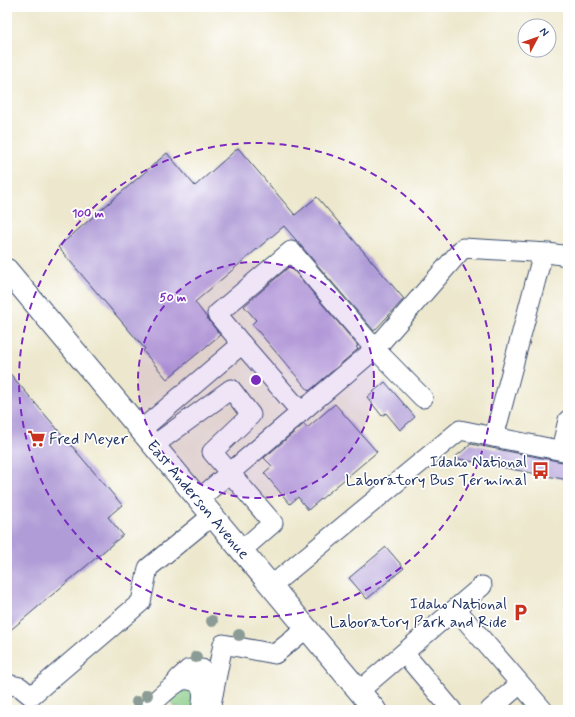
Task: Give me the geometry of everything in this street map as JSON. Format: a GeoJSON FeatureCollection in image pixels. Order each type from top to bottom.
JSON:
{"type":"FeatureCollection","features":[{"type":"Feature","properties":{"kind":"main road","name":"East Anderson Avenue"},"geometry":{"type":"LineString","coordinates":[[7,270],[375,710]]}},
{"type":"Feature","properties":{"kind":"lane"},"geometry":{"type":"LineString","coordinates":[[199,499],[375,349],[463,248],[568,256]]}},
{"type":"Feature","properties":{"kind":"lane"},"geometry":{"type":"LineString","coordinates":[[301,412],[217,314],[291,251],[375,349],[423,398]]}},
{"type":"Feature","properties":{"kind":"lane"},"geometry":{"type":"LineString","coordinates":[[494,437],[543,253]]}},
{"type":"Feature","properties":{"kind":"lane"},"geometry":{"type":"LineString","coordinates":[[148,438],[242,344]]}},
{"type":"Feature","properties":{"kind":"lane"},"geometry":{"type":"LineString","coordinates":[[148,438],[231,389],[251,415],[212,452],[273,523],[242,550]]}},
{"type":"Feature","properties":{"kind":"lane"},"geometry":{"type":"LineString","coordinates":[[271,586],[460,430],[565,451],[568,420]]}},
{"type":"Feature","properties":{"kind":"lane"},"geometry":{"type":"LineString","coordinates":[[7,684],[20,687],[31,696],[141,602],[148,568],[213,515]]}},
{"type":"Feature","properties":{"kind":"lane"},"geometry":{"type":"LineString","coordinates":[[359,691],[482,586]]}},
{"type":"Feature","properties":{"kind":"lane"},"geometry":{"type":"LineString","coordinates":[[456,609],[520,684],[532,706]]}},
{"type":"Feature","properties":{"kind":"lane"},"geometry":{"type":"LineString","coordinates":[[212,701],[223,644],[275,654],[307,628]]}},
{"type":"Feature","properties":{"kind":"lane"},"geometry":{"type":"LineString","coordinates":[[404,653],[452,710]]}},
{"type":"Feature","properties":{"kind":"lane"},"geometry":{"type":"LineString","coordinates":[[164,694],[182,674],[189,669],[196,668],[202,669],[211,678],[212,701]]}},
{"type":"Feature","properties":{"kind":"lane"},"geometry":{"type":"LineString","coordinates":[[145,710],[177,683],[184,679],[194,680],[203,690],[201,710]]}},
{"type":"Feature","properties":{"kind":"lane"},"geometry":{"type":"LineString","coordinates":[[490,710],[520,684]]}},
{"type":"Feature","properties":{"kind":"green space"},"geometry":{"type":"Polygon","coordinates":[[[180,687],[194,687],[195,710],[183,710],[179,706],[176,708],[167,698],[180,687]]]}},
{"type":"Feature","properties":{"kind":"building"},"geometry":{"type":"Polygon","coordinates":[[[238,148],[295,215],[317,197],[404,299],[374,331],[284,226],[195,302],[220,335],[167,379],[143,351],[145,349],[58,247],[167,153],[195,186],[238,148]]]}},
{"type":"Feature","properties":{"kind":"building"},"geometry":{"type":"Polygon","coordinates":[[[290,266],[358,346],[356,347],[358,349],[309,391],[252,324],[256,320],[244,306],[290,266]]]}},
{"type":"Feature","properties":{"kind":"building","name":"Fred Meyer"},"geometry":{"type":"Polygon","coordinates":[[[7,370],[122,505],[108,517],[123,535],[7,633],[7,370]]]}},
{"type":"Feature","properties":{"kind":"building"},"geometry":{"type":"Polygon","coordinates":[[[385,382],[415,417],[400,430],[386,413],[382,416],[367,397],[385,382]]]}},
{"type":"Feature","properties":{"kind":"building"},"geometry":{"type":"Polygon","coordinates":[[[335,404],[377,452],[308,510],[298,497],[290,504],[264,473],[272,466],[264,458],[304,424],[307,428],[335,404]]]}},
{"type":"Feature","properties":{"kind":"building","name":"Idaho National Laboratory Bus Terminal"},"geometry":{"type":"Polygon","coordinates":[[[471,444],[568,463],[568,480],[454,458],[471,444]]]}},
{"type":"Feature","properties":{"kind":"building"},"geometry":{"type":"Polygon","coordinates":[[[386,547],[404,568],[367,599],[349,578],[386,547]]]}},
{"type":"Feature","properties":{"kind":"place","name":"Fred Meyer"},"geometry":{"type":"Point","coordinates":[36,438]}},
{"type":"Feature","properties":{"kind":"place","name":"Idaho National Laboratory Bus Terminal"},"geometry":{"type":"Point","coordinates":[540,470]}},
{"type":"Feature","properties":{"kind":"place","name":"Idaho National Laboratory Park and Ride"},"geometry":{"type":"Point","coordinates":[520,612]}}]}
